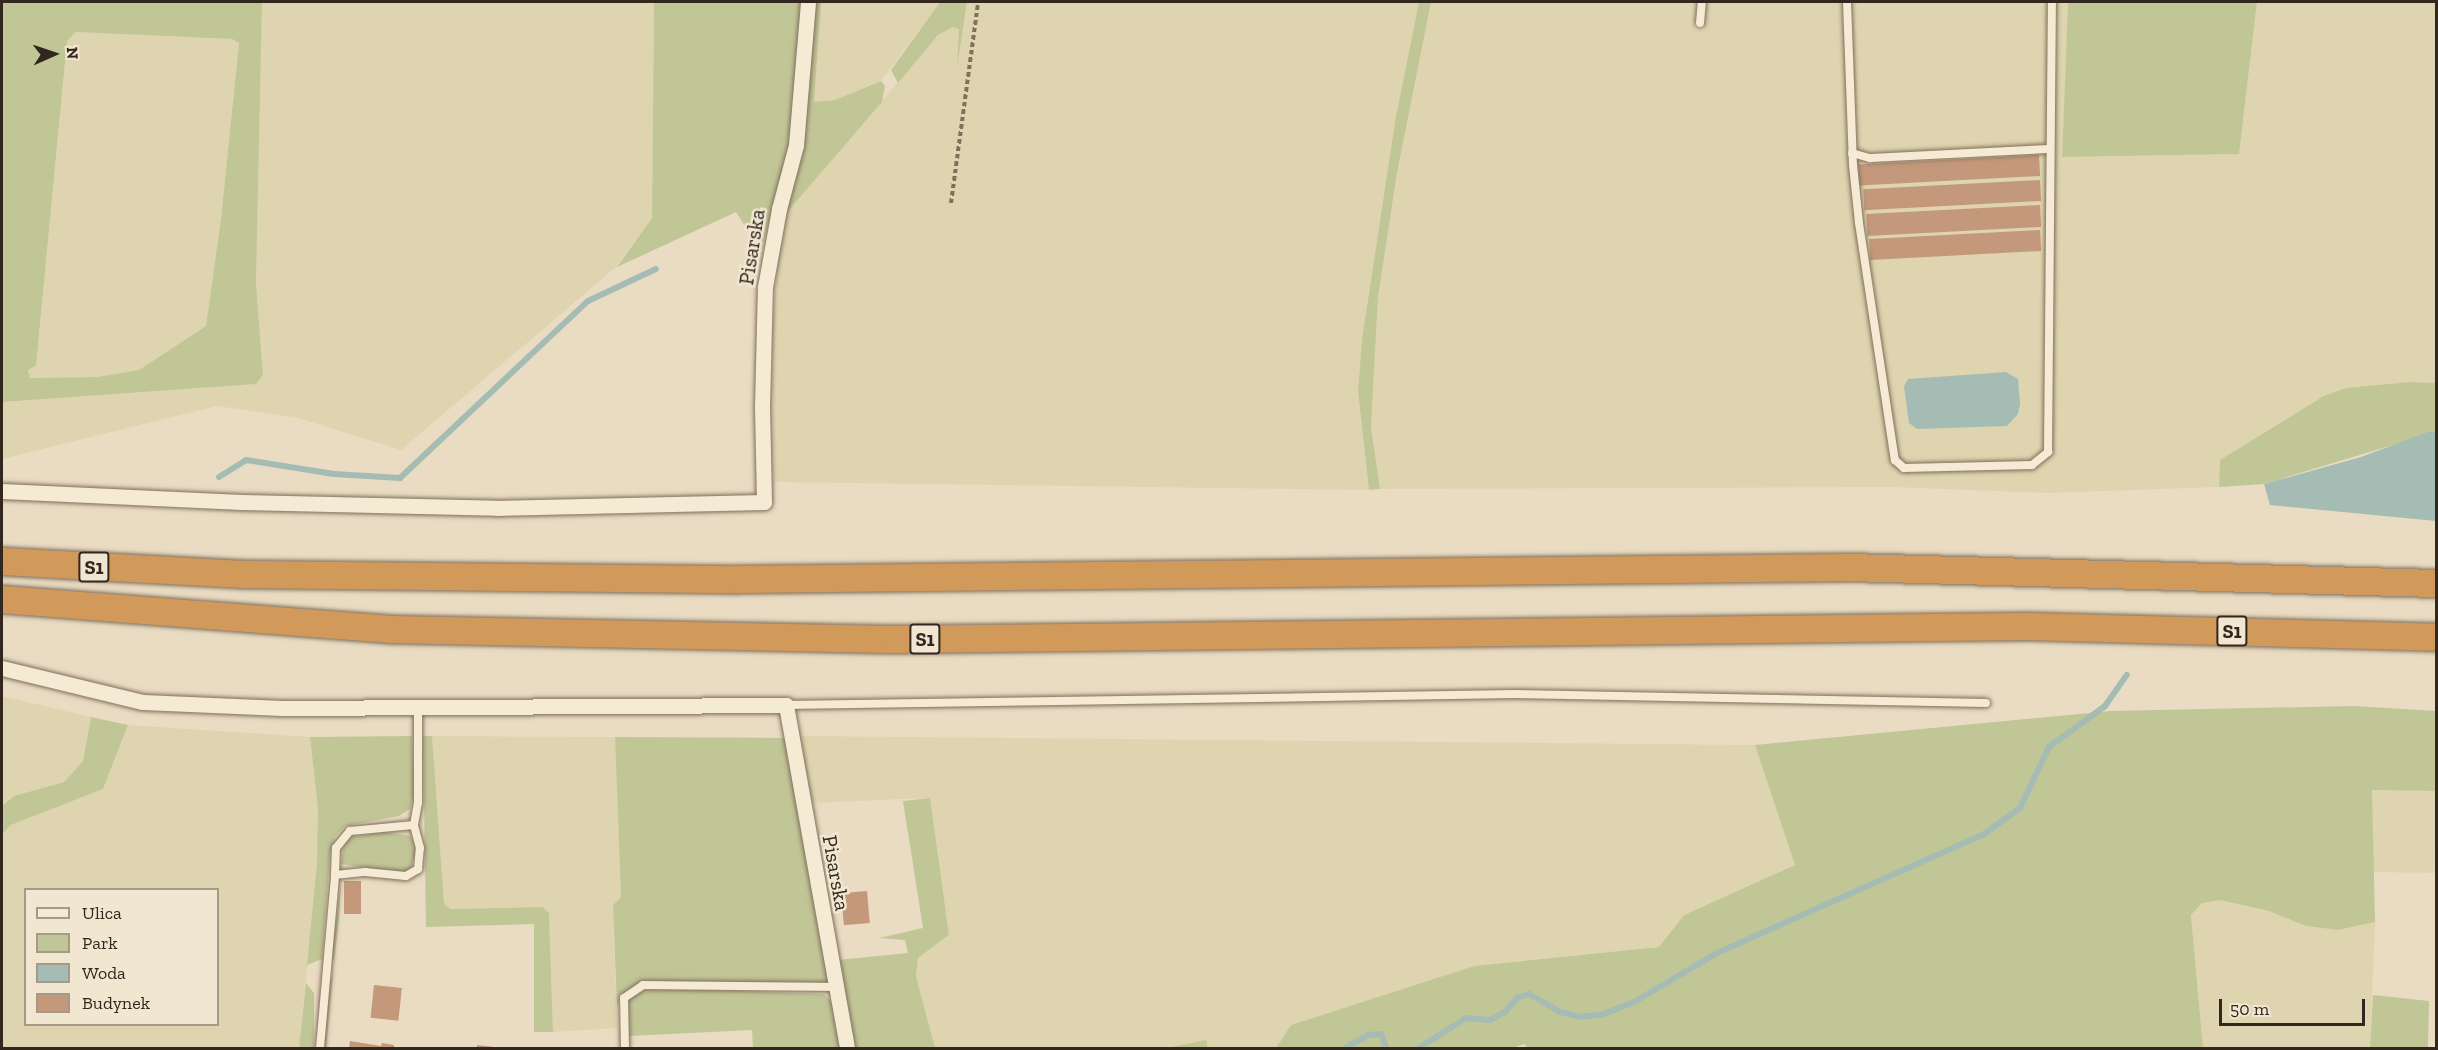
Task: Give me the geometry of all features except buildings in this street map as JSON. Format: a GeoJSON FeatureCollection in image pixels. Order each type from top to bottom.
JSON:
{"type":"FeatureCollection","features":[{"type":"Feature","properties":{"kind":"highway","name":"S1"},"geometry":{"type":"LineString","coordinates":[[2,561],[244,574],[739,579],[1848,567],[2436,583]]}},
{"type":"Feature","properties":{"kind":"highway","name":"S1"},"geometry":{"type":"LineString","coordinates":[[2,599],[391,628],[894,639],[2028,626],[2436,637]]}},
{"type":"Feature","properties":{"kind":"street","name":"Pisarska"},"geometry":{"type":"LineString","coordinates":[[2,491],[242,502],[497,508],[764,502],[762,407],[765,286],[779,209],[796,145],[808,2]]}},
{"type":"Feature","properties":{"kind":"street"},"geometry":{"type":"LineString","coordinates":[[2,668],[143,702],[282,708],[786,705]]}},
{"type":"Feature","properties":{"kind":"street","name":"Pisarska"},"geometry":{"type":"LineString","coordinates":[[786,705],[847,1048]]}},
{"type":"Feature","properties":{"kind":"lane"},"geometry":{"type":"LineString","coordinates":[[1701,23],[1702,2]]}},
{"type":"Feature","properties":{"kind":"lane"},"geometry":{"type":"LineString","coordinates":[[1847,2],[1852,153],[1895,460],[1904,468],[2032,465],[2048,452],[2052,2]]}},
{"type":"Feature","properties":{"kind":"lane"},"geometry":{"type":"LineString","coordinates":[[1852,153],[1870,158],[2049,149]]}},
{"type":"Feature","properties":{"kind":"lane"},"geometry":{"type":"LineString","coordinates":[[786,705],[1515,694],[1986,703]]}},
{"type":"Feature","properties":{"kind":"lane"},"geometry":{"type":"LineString","coordinates":[[334,875],[414,873],[421,858],[414,825],[418,803],[418,708]]}},
{"type":"Feature","properties":{"kind":"lane"},"geometry":{"type":"LineString","coordinates":[[320,1048],[336,848],[350,831],[414,825]]}},
{"type":"Feature","properties":{"kind":"lane"},"geometry":{"type":"LineString","coordinates":[[625,1048],[624,998],[643,985],[835,987]]}},
{"type":"Feature","properties":{"kind":"path"},"geometry":{"type":"LineString","coordinates":[[951,203],[978,2]]}},
{"type":"Feature","properties":{"kind":"shaded area"},"geometry":{"type":"Polygon","coordinates":[[[262,2],[654,2],[652,218],[616,267],[401,450],[298,418],[217,406],[2,459],[2,402],[256,384],[263,375],[256,284],[262,2]]]}},
{"type":"Feature","properties":{"kind":"shaded area"},"geometry":{"type":"Polygon","coordinates":[[[821,2],[940,2],[881,81],[835,100],[814,102],[821,2]]]}},
{"type":"Feature","properties":{"kind":"shaded area"},"geometry":{"type":"Polygon","coordinates":[[[967,2],[1419,2],[1396,116],[1362,339],[1358,391],[1369,490],[774,482],[772,327],[782,218],[938,35],[953,27],[959,28],[958,59],[967,2]]]}},
{"type":"Feature","properties":{"kind":"shaded area"},"geometry":{"type":"Polygon","coordinates":[[[1431,2],[1697,2],[1694,29],[1704,30],[1706,2],[2068,2],[2062,157],[2239,154],[2257,2],[2436,2],[2436,383],[2411,382],[2220,460],[2219,487],[2049,493],[1892,487],[1380,489],[1371,427],[1378,297],[1397,173],[1431,2]]]}},
{"type":"Feature","properties":{"kind":"shaded area"},"geometry":{"type":"Polygon","coordinates":[[[76,32],[232,39],[239,43],[221,219],[206,326],[139,370],[97,377],[30,378],[28,370],[36,366],[67,41],[76,32]]]}},
{"type":"Feature","properties":{"kind":"shaded area"},"geometry":{"type":"Polygon","coordinates":[[[2,696],[91,717],[83,761],[64,782],[14,796],[2,806],[2,696]]]}},
{"type":"Feature","properties":{"kind":"shaded area"},"geometry":{"type":"Polygon","coordinates":[[[128,725],[310,737],[318,809],[318,862],[299,1048],[2,1048],[2,834],[11,825],[103,789],[128,725]]]}},
{"type":"Feature","properties":{"kind":"shaded area"},"geometry":{"type":"Polygon","coordinates":[[[432,736],[615,737],[621,897],[613,905],[617,1028],[553,1032],[549,913],[543,907],[450,909],[444,903],[432,736]]]}},
{"type":"Feature","properties":{"kind":"shaded area"},"geometry":{"type":"Polygon","coordinates":[[[801,736],[1755,745],[1795,865],[1684,915],[1659,947],[1474,966],[1291,1025],[1276,1048],[1208,1048],[1206,1040],[1165,1048],[935,1048],[916,976],[918,958],[949,935],[929,798],[810,803],[801,736]]]}},
{"type":"Feature","properties":{"kind":"shaded area"},"geometry":{"type":"Polygon","coordinates":[[[2372,790],[2436,791],[2435,873],[2371,872],[2372,790]]]}},
{"type":"Feature","properties":{"kind":"shaded area"},"geometry":{"type":"Polygon","coordinates":[[[2220,900],[2269,911],[2306,926],[2338,930],[2375,922],[2370,1048],[2203,1048],[2191,915],[2202,903],[2220,900]]]}},
{"type":"Feature","properties":{"kind":"green space"},"geometry":{"type":"Polygon","coordinates":[[[2,2],[262,2],[256,284],[263,375],[256,384],[2,402],[2,2]],[[76,32],[67,41],[36,366],[28,370],[30,378],[97,377],[139,370],[206,326],[221,219],[239,43],[232,39],[76,32]]]}},
{"type":"Feature","properties":{"kind":"green space"},"geometry":{"type":"Polygon","coordinates":[[[654,2],[802,2],[789,150],[761,251],[736,212],[617,267],[652,218],[654,2]]]}},
{"type":"Feature","properties":{"kind":"green space"},"geometry":{"type":"Polygon","coordinates":[[[812,2],[821,2],[814,102],[835,100],[881,81],[885,86],[882,102],[782,218],[798,169],[812,2]]]}},
{"type":"Feature","properties":{"kind":"green space"},"geometry":{"type":"Polygon","coordinates":[[[940,2],[967,2],[957,67],[959,29],[953,27],[938,35],[898,83],[891,70],[940,2]]]}},
{"type":"Feature","properties":{"kind":"green space"},"geometry":{"type":"Polygon","coordinates":[[[1419,2],[1431,2],[1397,173],[1378,297],[1371,427],[1380,489],[1369,490],[1358,391],[1362,339],[1396,116],[1419,2]]]}},
{"type":"Feature","properties":{"kind":"green space"},"geometry":{"type":"Polygon","coordinates":[[[2068,2],[2257,2],[2239,154],[2062,157],[2068,2]]]}},
{"type":"Feature","properties":{"kind":"green space"},"geometry":{"type":"Polygon","coordinates":[[[2411,382],[2436,383],[2436,432],[2264,484],[2219,487],[2220,460],[2324,396],[2346,388],[2411,382]]]}},
{"type":"Feature","properties":{"kind":"green space"},"geometry":{"type":"Polygon","coordinates":[[[2354,706],[2436,711],[2436,791],[2372,790],[2375,922],[2338,930],[2306,926],[2269,911],[2220,900],[2202,903],[2191,915],[2203,1048],[1528,1048],[1524,1044],[1513,1048],[1276,1048],[1291,1025],[1474,966],[1659,947],[1684,915],[1795,865],[1755,745],[2111,711],[2354,706]]]}},
{"type":"Feature","properties":{"kind":"green space"},"geometry":{"type":"Polygon","coordinates":[[[91,717],[128,725],[103,789],[11,825],[2,834],[2,806],[14,796],[64,782],[83,761],[91,717]]]}},
{"type":"Feature","properties":{"kind":"green space"},"geometry":{"type":"Polygon","coordinates":[[[412,736],[414,793],[410,809],[399,816],[345,826],[335,837],[330,853],[322,959],[307,965],[317,863],[318,809],[310,737],[412,736]]]}},
{"type":"Feature","properties":{"kind":"green space"},"geometry":{"type":"Polygon","coordinates":[[[423,736],[432,736],[444,903],[450,909],[543,907],[549,913],[553,1032],[534,1032],[534,924],[426,927],[423,736]]]}},
{"type":"Feature","properties":{"kind":"green space"},"geometry":{"type":"Polygon","coordinates":[[[615,737],[787,738],[828,982],[642,982],[621,996],[617,1008],[613,905],[621,897],[615,737]]]}},
{"type":"Feature","properties":{"kind":"green space"},"geometry":{"type":"Polygon","coordinates":[[[930,798],[949,935],[918,958],[916,976],[935,1048],[851,1048],[838,960],[908,953],[905,940],[879,938],[923,928],[903,801],[930,798]]]}},
{"type":"Feature","properties":{"kind":"green space"},"geometry":{"type":"Polygon","coordinates":[[[385,832],[411,836],[416,852],[410,869],[401,873],[341,864],[344,844],[351,837],[385,832]]]}},
{"type":"Feature","properties":{"kind":"green space"},"geometry":{"type":"Polygon","coordinates":[[[341,882],[339,920],[334,960],[331,958],[341,882]]]}},
{"type":"Feature","properties":{"kind":"green space"},"geometry":{"type":"Polygon","coordinates":[[[333,974],[326,1048],[323,1048],[329,986],[333,974]]]}},
{"type":"Feature","properties":{"kind":"green space"},"geometry":{"type":"Polygon","coordinates":[[[306,983],[314,993],[314,1048],[299,1048],[306,983]]]}},
{"type":"Feature","properties":{"kind":"green space"},"geometry":{"type":"Polygon","coordinates":[[[657,988],[824,994],[833,1003],[842,1048],[753,1048],[752,1030],[629,1036],[626,1003],[637,992],[657,988]]]}},
{"type":"Feature","properties":{"kind":"green space"},"geometry":{"type":"Polygon","coordinates":[[[2373,995],[2429,1001],[2428,1048],[2370,1048],[2373,995]]]}},
{"type":"Feature","properties":{"kind":"green space"},"geometry":{"type":"Polygon","coordinates":[[[1206,1040],[1208,1048],[1166,1048],[1206,1040]]]}},
{"type":"Feature","properties":{"kind":"water"},"geometry":{"type":"Polygon","coordinates":[[[2006,372],[2018,379],[2020,404],[2018,414],[2007,426],[1917,429],[1909,423],[1904,386],[1908,379],[2006,372]]]}},
{"type":"Feature","properties":{"kind":"water"},"geometry":{"type":"Polygon","coordinates":[[[2428,432],[2436,432],[2436,521],[2270,505],[2264,484],[2361,457],[2428,432]]]}},
{"type":"Feature","properties":{"kind":"waterway"},"geometry":{"type":"LineString","coordinates":[[219,477],[246,460],[334,474],[400,478],[588,301],[656,269]]}},
{"type":"Feature","properties":{"kind":"waterway"},"geometry":{"type":"LineString","coordinates":[[1419,1048],[1466,1018],[1490,1020],[1506,1011],[1517,998],[1529,994],[1560,1012],[1581,1017],[1604,1014],[1634,1002],[1717,953],[1984,834],[2020,808],[2049,747],[2105,706],[2127,675]]}},
{"type":"Feature","properties":{"kind":"waterway"},"geometry":{"type":"LineString","coordinates":[[1345,1048],[1368,1035],[1381,1034],[1386,1048]]}}]}
